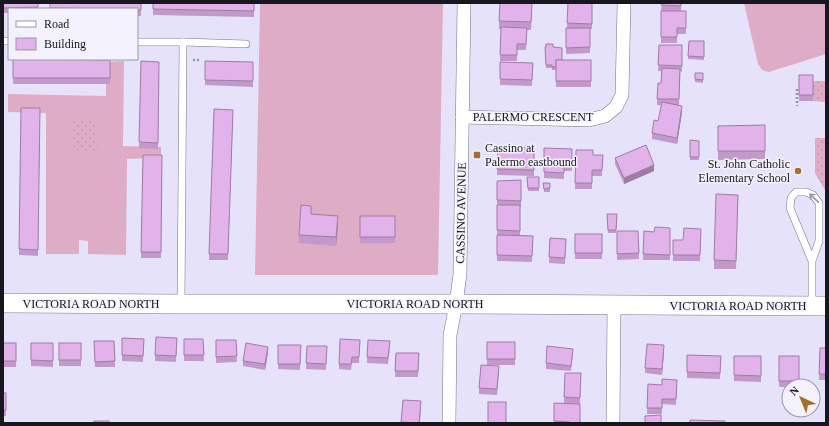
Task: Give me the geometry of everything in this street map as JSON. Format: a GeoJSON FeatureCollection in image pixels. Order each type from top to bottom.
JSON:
{"type":"FeatureCollection","features":[{"type":"Feature","properties":{"kind":"main road","name":"VICTORIA ROAD NORTH"},"geometry":{"type":"LineString","coordinates":[[3,303],[819,306]]}},
{"type":"Feature","properties":{"kind":"street","name":"CASSINO AVENUE"},"geometry":{"type":"LineString","coordinates":[[449,423],[450,335],[460,274],[464,3]]}},
{"type":"Feature","properties":{"kind":"street","name":"PALERMO CRESCENT"},"geometry":{"type":"LineString","coordinates":[[462,117],[589,120],[605,116],[616,106],[622,95],[624,3]]}},
{"type":"Feature","properties":{"kind":"street"},"geometry":{"type":"LineString","coordinates":[[613,423],[614,305]]}},
{"type":"Feature","properties":{"kind":"lane"},"geometry":{"type":"LineString","coordinates":[[138,42],[246,44]]}},
{"type":"Feature","properties":{"kind":"lane"},"geometry":{"type":"LineString","coordinates":[[181,304],[183,42]]}},
{"type":"Feature","properties":{"kind":"lane"},"geometry":{"type":"LineString","coordinates":[[812,261],[819,241],[819,203],[813,195],[806,192],[796,192],[791,198],[790,208],[812,261],[819,306]]}},
{"type":"Feature","properties":{"kind":"path"},"geometry":{"type":"LineString","coordinates":[[797,89],[797,106]]}},
{"type":"Feature","properties":{"kind":"shaded area"},"geometry":{"type":"Polygon","coordinates":[[[260,3],[443,3],[438,275],[255,275],[260,3]]]}},
{"type":"Feature","properties":{"kind":"shaded area"},"geometry":{"type":"Polygon","coordinates":[[[744,3],[826,3],[826,54],[769,72],[762,70],[758,64],[744,3]]]}},
{"type":"Feature","properties":{"kind":"shaded area"},"geometry":{"type":"Polygon","coordinates":[[[124,61],[123,146],[161,147],[161,158],[127,159],[126,255],[88,254],[88,241],[79,240],[79,254],[46,254],[46,113],[8,112],[8,94],[106,96],[106,62],[124,61]]]}},
{"type":"Feature","properties":{"kind":"shaded area"},"geometry":{"type":"Polygon","coordinates":[[[813,81],[826,81],[826,102],[813,101],[813,81]]]}},
{"type":"Feature","properties":{"kind":"shaded area"},"geometry":{"type":"Polygon","coordinates":[[[74,119],[97,120],[98,150],[74,150],[74,119]]]}},
{"type":"Feature","properties":{"kind":"shaded area"},"geometry":{"type":"Polygon","coordinates":[[[815,138],[826,138],[826,192],[815,173],[815,138]]]}},
{"type":"Feature","properties":{"kind":"building"},"geometry":{"type":"Polygon","coordinates":[[[3,3],[38,3],[38,7],[3,8],[3,3]]]}},
{"type":"Feature","properties":{"kind":"building"},"geometry":{"type":"Polygon","coordinates":[[[50,3],[141,3],[141,10],[138,10],[138,8],[50,8],[50,3]]]}},
{"type":"Feature","properties":{"kind":"building"},"geometry":{"type":"Polygon","coordinates":[[[153,3],[254,3],[254,11],[153,9],[153,3]]]}},
{"type":"Feature","properties":{"kind":"building"},"geometry":{"type":"Polygon","coordinates":[[[500,3],[532,3],[531,22],[499,21],[500,3]]]}},
{"type":"Feature","properties":{"kind":"building"},"geometry":{"type":"Polygon","coordinates":[[[568,3],[592,3],[592,24],[567,23],[568,3]]]}},
{"type":"Feature","properties":{"kind":"building"},"geometry":{"type":"Polygon","coordinates":[[[662,3],[681,3],[681,6],[661,5],[662,3]]]}},
{"type":"Feature","properties":{"kind":"building"},"geometry":{"type":"Polygon","coordinates":[[[661,11],[686,11],[686,28],[677,28],[677,37],[661,37],[661,11]]]}},
{"type":"Feature","properties":{"kind":"building"},"geometry":{"type":"Polygon","coordinates":[[[501,27],[527,28],[526,44],[517,44],[517,55],[500,55],[501,27]]]}},
{"type":"Feature","properties":{"kind":"building"},"geometry":{"type":"Polygon","coordinates":[[[566,28],[590,28],[590,47],[566,48],[566,28]]]}},
{"type":"Feature","properties":{"kind":"building"},"geometry":{"type":"Polygon","coordinates":[[[689,41],[704,41],[704,57],[688,56],[689,41]]]}},
{"type":"Feature","properties":{"kind":"building"},"geometry":{"type":"Polygon","coordinates":[[[546,44],[553,44],[553,47],[562,48],[562,60],[556,60],[556,67],[546,65],[546,44]]]}},
{"type":"Feature","properties":{"kind":"building"},"geometry":{"type":"Polygon","coordinates":[[[659,45],[682,45],[682,66],[658,65],[659,45]]]}},
{"type":"Feature","properties":{"kind":"building"},"geometry":{"type":"Polygon","coordinates":[[[13,60],[110,60],[110,78],[13,78],[13,60]]]}},
{"type":"Feature","properties":{"kind":"building"},"geometry":{"type":"Polygon","coordinates":[[[556,60],[591,60],[591,81],[556,81],[556,60]]]}},
{"type":"Feature","properties":{"kind":"building"},"geometry":{"type":"Polygon","coordinates":[[[141,61],[159,62],[158,143],[139,142],[141,61]]]}},
{"type":"Feature","properties":{"kind":"building"},"geometry":{"type":"Polygon","coordinates":[[[205,61],[253,62],[253,81],[205,80],[205,61]]]}},
{"type":"Feature","properties":{"kind":"building"},"geometry":{"type":"Polygon","coordinates":[[[500,62],[533,63],[532,80],[500,79],[500,62]]]}},
{"type":"Feature","properties":{"kind":"building"},"geometry":{"type":"Polygon","coordinates":[[[662,68],[680,69],[679,99],[657,99],[658,83],[661,83],[662,68]]]}},
{"type":"Feature","properties":{"kind":"building"},"geometry":{"type":"Polygon","coordinates":[[[695,73],[703,73],[703,80],[695,79],[695,73]]]}},
{"type":"Feature","properties":{"kind":"building"},"geometry":{"type":"Polygon","coordinates":[[[799,75],[813,75],[813,95],[799,95],[799,75]]]}},
{"type":"Feature","properties":{"kind":"building"},"geometry":{"type":"Polygon","coordinates":[[[662,102],[682,106],[677,138],[652,133],[654,120],[658,121],[662,102]]]}},
{"type":"Feature","properties":{"kind":"building"},"geometry":{"type":"Polygon","coordinates":[[[21,108],[40,108],[38,250],[19,249],[21,108]]]}},
{"type":"Feature","properties":{"kind":"building"},"geometry":{"type":"Polygon","coordinates":[[[214,109],[233,110],[228,254],[209,254],[214,109]]]}},
{"type":"Feature","properties":{"kind":"building"},"geometry":{"type":"Polygon","coordinates":[[[765,125],[765,151],[718,151],[718,126],[765,125]]]}},
{"type":"Feature","properties":{"kind":"building"},"geometry":{"type":"Polygon","coordinates":[[[690,140],[699,141],[699,157],[690,157],[690,140]]]}},
{"type":"Feature","properties":{"kind":"building"},"geometry":{"type":"Polygon","coordinates":[[[646,145],[654,165],[624,178],[615,158],[646,145]]]}},
{"type":"Feature","properties":{"kind":"building"},"geometry":{"type":"Polygon","coordinates":[[[498,147],[534,148],[534,170],[497,169],[498,147]]]}},
{"type":"Feature","properties":{"kind":"building"},"geometry":{"type":"Polygon","coordinates":[[[544,148],[572,149],[572,165],[564,165],[564,173],[544,172],[544,148]]]}},
{"type":"Feature","properties":{"kind":"building"},"geometry":{"type":"Polygon","coordinates":[[[576,150],[593,150],[593,155],[603,155],[602,170],[592,170],[592,183],[575,183],[576,150]]]}},
{"type":"Feature","properties":{"kind":"building"},"geometry":{"type":"Polygon","coordinates":[[[143,155],[162,155],[161,252],[141,252],[143,155]]]}},
{"type":"Feature","properties":{"kind":"building"},"geometry":{"type":"Polygon","coordinates":[[[527,177],[539,177],[539,188],[528,188],[527,177]]]}},
{"type":"Feature","properties":{"kind":"building"},"geometry":{"type":"Polygon","coordinates":[[[521,180],[521,201],[497,200],[497,181],[521,180]]]}},
{"type":"Feature","properties":{"kind":"building"},"geometry":{"type":"Polygon","coordinates":[[[543,183],[550,183],[550,188],[544,189],[543,183]]]}},
{"type":"Feature","properties":{"kind":"building"},"geometry":{"type":"Polygon","coordinates":[[[716,194],[738,195],[736,261],[714,260],[716,194]]]}},
{"type":"Feature","properties":{"kind":"building"},"geometry":{"type":"Polygon","coordinates":[[[301,205],[311,206],[311,214],[338,216],[336,237],[299,235],[301,205]]]}},
{"type":"Feature","properties":{"kind":"building"},"geometry":{"type":"Polygon","coordinates":[[[497,205],[520,205],[520,231],[497,230],[497,205]]]}},
{"type":"Feature","properties":{"kind":"building"},"geometry":{"type":"Polygon","coordinates":[[[607,214],[617,214],[616,230],[608,230],[607,214]]]}},
{"type":"Feature","properties":{"kind":"building"},"geometry":{"type":"Polygon","coordinates":[[[360,216],[395,216],[395,237],[360,237],[360,216]]]}},
{"type":"Feature","properties":{"kind":"building"},"geometry":{"type":"Polygon","coordinates":[[[655,227],[670,228],[670,255],[643,254],[644,231],[654,232],[655,227]]]}},
{"type":"Feature","properties":{"kind":"building"},"geometry":{"type":"Polygon","coordinates":[[[684,228],[701,229],[700,255],[673,255],[673,240],[683,240],[684,228]]]}},
{"type":"Feature","properties":{"kind":"building"},"geometry":{"type":"Polygon","coordinates":[[[617,231],[638,231],[639,253],[617,254],[617,231]]]}},
{"type":"Feature","properties":{"kind":"building"},"geometry":{"type":"Polygon","coordinates":[[[575,234],[602,234],[602,253],[575,253],[575,234]]]}},
{"type":"Feature","properties":{"kind":"building"},"geometry":{"type":"Polygon","coordinates":[[[497,235],[533,236],[532,256],[497,255],[497,235]]]}},
{"type":"Feature","properties":{"kind":"building"},"geometry":{"type":"Polygon","coordinates":[[[550,238],[566,239],[565,258],[549,257],[550,238]]]}},
{"type":"Feature","properties":{"kind":"building"},"geometry":{"type":"Polygon","coordinates":[[[156,337],[177,338],[176,356],[155,355],[156,337]]]}},
{"type":"Feature","properties":{"kind":"building"},"geometry":{"type":"Polygon","coordinates":[[[122,338],[144,339],[143,356],[122,355],[122,338]]]}},
{"type":"Feature","properties":{"kind":"building"},"geometry":{"type":"Polygon","coordinates":[[[184,339],[203,339],[204,355],[184,355],[184,339]]]}},
{"type":"Feature","properties":{"kind":"building"},"geometry":{"type":"Polygon","coordinates":[[[340,339],[360,340],[359,357],[352,357],[351,364],[339,364],[340,339]]]}},
{"type":"Feature","properties":{"kind":"building"},"geometry":{"type":"Polygon","coordinates":[[[216,340],[236,340],[237,356],[216,357],[216,340]]]}},
{"type":"Feature","properties":{"kind":"building"},"geometry":{"type":"Polygon","coordinates":[[[368,340],[390,341],[388,358],[367,357],[368,340]]]}},
{"type":"Feature","properties":{"kind":"building"},"geometry":{"type":"Polygon","coordinates":[[[94,341],[114,341],[115,361],[95,362],[94,341]]]}},
{"type":"Feature","properties":{"kind":"building"},"geometry":{"type":"Polygon","coordinates":[[[487,342],[515,342],[515,359],[487,359],[487,342]]]}},
{"type":"Feature","properties":{"kind":"building"},"geometry":{"type":"Polygon","coordinates":[[[3,343],[16,343],[16,361],[3,361],[3,343]]]}},
{"type":"Feature","properties":{"kind":"building"},"geometry":{"type":"Polygon","coordinates":[[[31,343],[53,343],[53,361],[31,360],[31,343]]]}},
{"type":"Feature","properties":{"kind":"building"},"geometry":{"type":"Polygon","coordinates":[[[59,343],[81,343],[81,360],[59,360],[59,343]]]}},
{"type":"Feature","properties":{"kind":"building"},"geometry":{"type":"Polygon","coordinates":[[[246,343],[268,347],[265,364],[243,361],[246,343]]]}},
{"type":"Feature","properties":{"kind":"building"},"geometry":{"type":"Polygon","coordinates":[[[647,344],[664,345],[662,369],[645,368],[647,344]]]}},
{"type":"Feature","properties":{"kind":"building"},"geometry":{"type":"Polygon","coordinates":[[[278,345],[301,345],[300,364],[278,364],[278,345]]]}},
{"type":"Feature","properties":{"kind":"building"},"geometry":{"type":"Polygon","coordinates":[[[307,346],[327,346],[326,364],[306,363],[307,346]]]}},
{"type":"Feature","properties":{"kind":"building"},"geometry":{"type":"Polygon","coordinates":[[[547,346],[573,349],[571,366],[546,363],[547,346]]]}},
{"type":"Feature","properties":{"kind":"building"},"geometry":{"type":"Polygon","coordinates":[[[820,348],[826,348],[826,374],[819,374],[820,348]]]}},
{"type":"Feature","properties":{"kind":"building"},"geometry":{"type":"Polygon","coordinates":[[[396,353],[419,353],[418,371],[395,371],[396,353]]]}},
{"type":"Feature","properties":{"kind":"building"},"geometry":{"type":"Polygon","coordinates":[[[687,355],[721,356],[720,373],[687,372],[687,355]]]}},
{"type":"Feature","properties":{"kind":"building"},"geometry":{"type":"Polygon","coordinates":[[[734,356],[761,356],[761,376],[734,375],[734,356]]]}},
{"type":"Feature","properties":{"kind":"building"},"geometry":{"type":"Polygon","coordinates":[[[779,356],[799,356],[799,378],[781,378],[781,381],[779,381],[779,356]]]}},
{"type":"Feature","properties":{"kind":"building"},"geometry":{"type":"Polygon","coordinates":[[[481,365],[499,366],[497,389],[479,388],[481,365]]]}},
{"type":"Feature","properties":{"kind":"building"},"geometry":{"type":"Polygon","coordinates":[[[565,373],[581,373],[580,398],[564,397],[565,373]]]}},
{"type":"Feature","properties":{"kind":"building"},"geometry":{"type":"Polygon","coordinates":[[[662,379],[677,380],[676,399],[662,399],[662,408],[647,408],[648,384],[662,385],[662,379]]]}},
{"type":"Feature","properties":{"kind":"building"},"geometry":{"type":"Polygon","coordinates":[[[3,393],[6,393],[6,410],[3,410],[3,393]]]}},
{"type":"Feature","properties":{"kind":"building"},"geometry":{"type":"Polygon","coordinates":[[[403,400],[421,401],[419,423],[401,422],[403,400]]]}},
{"type":"Feature","properties":{"kind":"building"},"geometry":{"type":"Polygon","coordinates":[[[488,402],[506,402],[506,423],[488,423],[488,402]]]}},
{"type":"Feature","properties":{"kind":"building"},"geometry":{"type":"Polygon","coordinates":[[[554,403],[580,404],[580,423],[554,421],[554,403]]]}},
{"type":"Feature","properties":{"kind":"building"},"geometry":{"type":"Polygon","coordinates":[[[661,415],[661,423],[645,423],[645,416],[661,415]]]}},
{"type":"Feature","properties":{"kind":"building"},"geometry":{"type":"Polygon","coordinates":[[[690,420],[725,421],[725,423],[690,423],[690,420]]]}},
{"type":"Feature","properties":{"kind":"building"},"geometry":{"type":"Polygon","coordinates":[[[94,421],[109,421],[109,423],[94,423],[94,421]]]}},
{"type":"Feature","properties":{"kind":"place","name":"Cassino at Palermo eastbound"},"geometry":{"type":"Point","coordinates":[477,155]}},
{"type":"Feature","properties":{"kind":"place","name":"St. John Catholic Elementary School"},"geometry":{"type":"Point","coordinates":[798,171]}}]}
